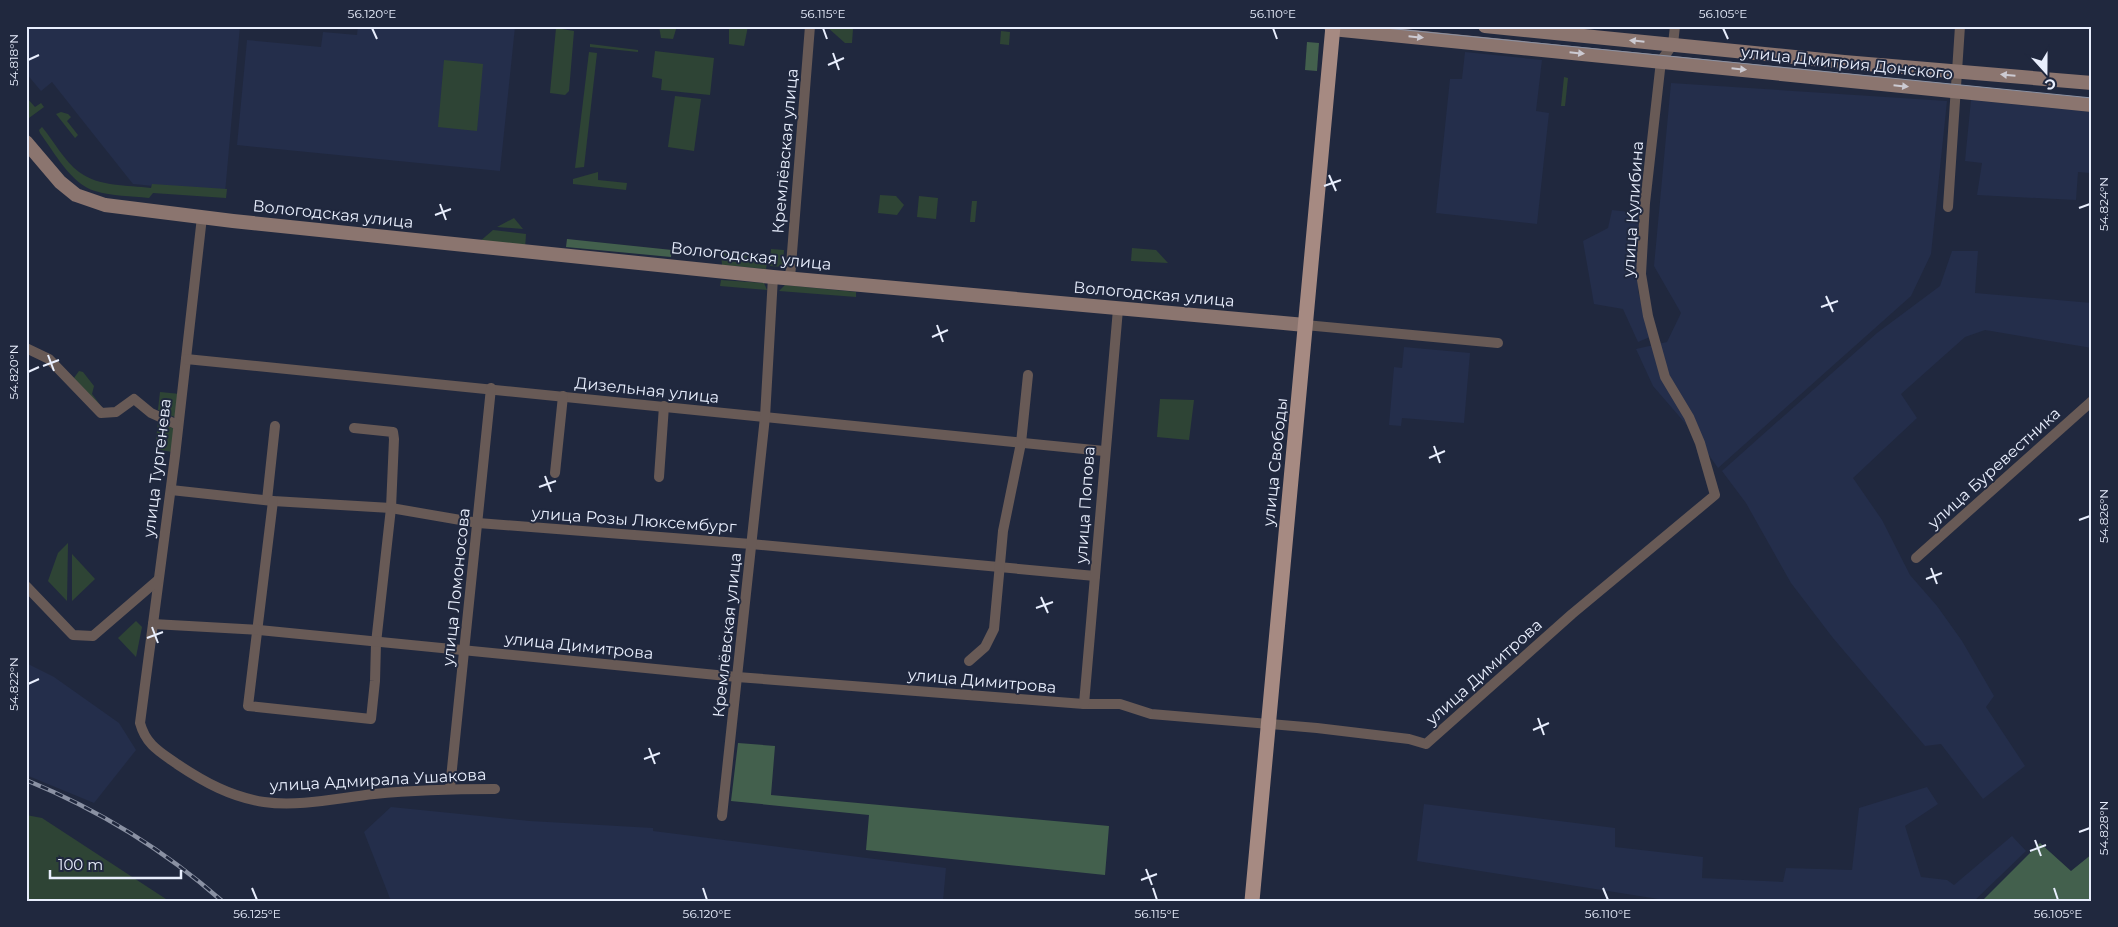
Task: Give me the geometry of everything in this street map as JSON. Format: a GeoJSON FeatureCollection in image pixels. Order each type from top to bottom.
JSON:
{"type":"FeatureCollection","features":[{"type":"Feature","properties":{"kind":"main road","name":"улица Свободы"},"geometry":{"type":"LineString","coordinates":[[1252,901],[1332,27]]}},
{"type":"Feature","properties":{"kind":"street","name":"Кремлёвская улица"},"geometry":{"type":"LineString","coordinates":[[790,278],[810,26]]}},
{"type":"Feature","properties":{"kind":"street","name":"улица Дмитрия Донского"},"geometry":{"type":"LineString","coordinates":[[1485,26],[2092,83]]}},
{"type":"Feature","properties":{"kind":"street"},"geometry":{"type":"LineString","coordinates":[[1661,62],[1673,44],[1675,26]]}},
{"type":"Feature","properties":{"kind":"street"},"geometry":{"type":"LineString","coordinates":[[1948,207],[1960,26]]}},
{"type":"Feature","properties":{"kind":"street","name":"улица Дмитрия Донского"},"geometry":{"type":"LineString","coordinates":[[1332,27],[2092,105]]}},
{"type":"Feature","properties":{"kind":"street","name":"улица Кулибина"},"geometry":{"type":"LineString","coordinates":[[1661,62],[1645,203],[1641,274],[1648,316],[1665,377],[1689,417],[1700,443],[1715,494]]}},
{"type":"Feature","properties":{"kind":"street","name":"Вологодская улица"},"geometry":{"type":"LineString","coordinates":[[26,142],[60,182],[76,195],[105,205],[202,217],[772,277],[1498,343]]}},
{"type":"Feature","properties":{"kind":"street","name":"улица Тургенева"},"geometry":{"type":"LineString","coordinates":[[140,723],[171,490],[202,217]]}},
{"type":"Feature","properties":{"kind":"street","name":"Кремлёвская улица"},"geometry":{"type":"LineString","coordinates":[[722,816],[765,417],[772,277]]}},
{"type":"Feature","properties":{"kind":"street","name":"улица Попова"},"geometry":{"type":"LineString","coordinates":[[1084,704],[1104,451],[1118,309]]}},
{"type":"Feature","properties":{"kind":"street"},"geometry":{"type":"LineString","coordinates":[[26,348],[49,359],[101,413],[116,412],[134,399],[151,413],[178,425]]}},
{"type":"Feature","properties":{"kind":"street","name":"Дизельная улица"},"geometry":{"type":"LineString","coordinates":[[186,358],[1104,451]]}},
{"type":"Feature","properties":{"kind":"street"},"geometry":{"type":"LineString","coordinates":[[969,661],[985,647],[994,628],[1003,531],[1021,443],[1028,375]]}},
{"type":"Feature","properties":{"kind":"street","name":"улица Ломоносова"},"geometry":{"type":"LineString","coordinates":[[450,788],[491,388]]}},
{"type":"Feature","properties":{"kind":"street"},"geometry":{"type":"LineString","coordinates":[[555,473],[563,396]]}},
{"type":"Feature","properties":{"kind":"street","name":"улица Буревестника"},"geometry":{"type":"LineString","coordinates":[[1916,558],[2092,401]]}},
{"type":"Feature","properties":{"kind":"street"},"geometry":{"type":"LineString","coordinates":[[659,477],[664,406]]}},
{"type":"Feature","properties":{"kind":"street"},"geometry":{"type":"LineString","coordinates":[[275,426],[259,630],[248,706],[371,719],[376,643],[391,508],[393,432],[354,428]]}},
{"type":"Feature","properties":{"kind":"street","name":"улица Розы Люксембург"},"geometry":{"type":"LineString","coordinates":[[171,490],[270,500],[391,508],[478,523],[751,544],[1095,576]]}},
{"type":"Feature","properties":{"kind":"street","name":"улица Димитрова"},"geometry":{"type":"LineString","coordinates":[[153,624],[259,630],[737,677],[1084,704],[1120,704],[1151,714],[1267,723],[1409,739],[1426,744],[1572,614],[1715,494]]}},
{"type":"Feature","properties":{"kind":"street"},"geometry":{"type":"LineString","coordinates":[[26,586],[73,635],[93,636],[158,580]]}},
{"type":"Feature","properties":{"kind":"street","name":"улица Адмирала Ушакова"},"geometry":{"type":"LineString","coordinates":[[140,723],[146,741],[208,784],[234,795],[264,802],[303,802],[450,788],[496,789]]}},
{"type":"Feature","properties":{"kind":"shaded area"},"geometry":{"type":"Polygon","coordinates":[[[26,26],[240,26],[225,193],[133,184],[52,82],[41,91],[26,73],[26,26]]]}},
{"type":"Feature","properties":{"kind":"shaded area"},"geometry":{"type":"Polygon","coordinates":[[[358,26],[515,27],[500,171],[237,145],[247,40],[321,47],[323,32],[357,35],[358,26]]]}},
{"type":"Feature","properties":{"kind":"shaded area"},"geometry":{"type":"Polygon","coordinates":[[[1465,52],[1542,60],[1536,111],[1549,113],[1537,224],[1436,213],[1450,79],[1462,79],[1465,52]]]}},
{"type":"Feature","properties":{"kind":"shaded area"},"geometry":{"type":"Polygon","coordinates":[[[1671,83],[1947,101],[1931,254],[1911,296],[1718,468],[1692,431],[1653,386],[1636,349],[1667,342],[1681,313],[1654,266],[1671,83]]]}},
{"type":"Feature","properties":{"kind":"shaded area"},"geometry":{"type":"Polygon","coordinates":[[[1971,100],[2092,112],[2090,173],[2078,172],[2076,200],[1977,195],[1982,163],[1965,161],[1971,100]]]}},
{"type":"Feature","properties":{"kind":"shaded area"},"geometry":{"type":"Polygon","coordinates":[[[1612,210],[1638,213],[1638,291],[1650,337],[1638,342],[1623,309],[1594,304],[1583,241],[1608,228],[1612,210]]]}},
{"type":"Feature","properties":{"kind":"shaded area"},"geometry":{"type":"Polygon","coordinates":[[[1952,251],[1978,251],[1975,293],[2092,303],[2092,348],[1985,330],[1965,337],[1901,394],[1917,418],[1853,478],[1882,520],[1910,575],[1937,606],[1962,641],[1994,696],[1986,707],[2025,766],[1983,799],[1941,744],[1925,746],[1833,638],[1791,583],[1746,503],[1722,471],[1877,333],[1940,286],[1952,251]]]}},
{"type":"Feature","properties":{"kind":"shaded area"},"geometry":{"type":"Polygon","coordinates":[[[1404,347],[1470,353],[1464,423],[1402,418],[1401,426],[1389,425],[1394,367],[1402,368],[1404,347]]]}},
{"type":"Feature","properties":{"kind":"shaded area"},"geometry":{"type":"Polygon","coordinates":[[[26,663],[54,677],[119,723],[136,750],[94,803],[26,775],[26,663]]]}},
{"type":"Feature","properties":{"kind":"shaded area"},"geometry":{"type":"Polygon","coordinates":[[[1927,787],[1938,804],[1905,826],[1921,877],[1947,880],[1954,885],[2012,836],[2026,851],[1974,901],[1671,901],[1417,861],[1424,804],[1615,828],[1615,847],[1703,857],[1702,878],[1783,882],[1786,868],[1852,870],[1859,808],[1927,787]]]}},
{"type":"Feature","properties":{"kind":"shaded area"},"geometry":{"type":"Polygon","coordinates":[[[391,807],[530,821],[653,828],[653,831],[946,868],[943,901],[391,901],[364,832],[391,807]]]}},
{"type":"Feature","properties":{"kind":"green space"},"geometry":{"type":"Polygon","coordinates":[[[659,26],[677,26],[673,39],[661,38],[659,26]]]}},
{"type":"Feature","properties":{"kind":"green space"},"geometry":{"type":"Polygon","coordinates":[[[729,26],[748,26],[744,46],[729,44],[729,26]]]}},
{"type":"Feature","properties":{"kind":"green space"},"geometry":{"type":"Polygon","coordinates":[[[827,27],[853,29],[852,43],[845,43],[827,27]]]}},
{"type":"Feature","properties":{"kind":"green space"},"geometry":{"type":"Polygon","coordinates":[[[556,28],[574,31],[569,91],[565,95],[550,93],[556,28]]]}},
{"type":"Feature","properties":{"kind":"green space"},"geometry":{"type":"Polygon","coordinates":[[[1001,31],[1010,32],[1009,45],[1000,44],[1001,31]]]}},
{"type":"Feature","properties":{"kind":"green space"},"geometry":{"type":"Polygon","coordinates":[[[1307,42],[1319,43],[1317,71],[1305,70],[1307,42]]]}},
{"type":"Feature","properties":{"kind":"green space"},"geometry":{"type":"Polygon","coordinates":[[[590,44],[638,50],[638,52],[590,47],[590,44]]]}},
{"type":"Feature","properties":{"kind":"green space"},"geometry":{"type":"Polygon","coordinates":[[[655,51],[714,58],[710,95],[661,90],[662,79],[652,77],[655,51]]]}},
{"type":"Feature","properties":{"kind":"green space"},"geometry":{"type":"Polygon","coordinates":[[[589,52],[597,53],[584,167],[575,168],[589,52]]]}},
{"type":"Feature","properties":{"kind":"green space"},"geometry":{"type":"Polygon","coordinates":[[[444,60],[483,64],[477,131],[438,127],[444,60]]]}},
{"type":"Feature","properties":{"kind":"green space"},"geometry":{"type":"Polygon","coordinates":[[[1564,77],[1568,78],[1565,106],[1561,106],[1564,77]]]}},
{"type":"Feature","properties":{"kind":"green space"},"geometry":{"type":"Polygon","coordinates":[[[675,96],[701,99],[694,151],[668,147],[675,96]]]}},
{"type":"Feature","properties":{"kind":"green space"},"geometry":{"type":"Polygon","coordinates":[[[26,97],[35,107],[41,103],[44,107],[29,118],[26,117],[26,97]]]}},
{"type":"Feature","properties":{"kind":"green space"},"geometry":{"type":"Polygon","coordinates":[[[61,112],[71,117],[67,121],[78,135],[75,138],[56,114],[61,112]]]}},
{"type":"Feature","properties":{"kind":"green space"},"geometry":{"type":"Polygon","coordinates":[[[42,127],[64,157],[87,177],[113,185],[151,188],[152,184],[227,189],[226,198],[153,193],[149,198],[95,191],[78,182],[71,175],[40,133],[39,130],[42,127]]]}},
{"type":"Feature","properties":{"kind":"green space"},"geometry":{"type":"Polygon","coordinates":[[[598,172],[598,180],[627,183],[626,190],[573,184],[573,179],[598,172]]]}},
{"type":"Feature","properties":{"kind":"green space"},"geometry":{"type":"Polygon","coordinates":[[[880,195],[896,196],[904,205],[897,215],[878,213],[880,195]]]}},
{"type":"Feature","properties":{"kind":"green space"},"geometry":{"type":"Polygon","coordinates":[[[919,196],[938,198],[936,219],[917,217],[919,196]]]}},
{"type":"Feature","properties":{"kind":"green space"},"geometry":{"type":"Polygon","coordinates":[[[972,201],[977,201],[975,222],[970,222],[972,201]]]}},
{"type":"Feature","properties":{"kind":"green space"},"geometry":{"type":"Polygon","coordinates":[[[514,218],[523,229],[497,227],[514,218]]]}},
{"type":"Feature","properties":{"kind":"green space"},"geometry":{"type":"Polygon","coordinates":[[[493,230],[526,234],[525,249],[478,243],[493,230]]]}},
{"type":"Feature","properties":{"kind":"green space"},"geometry":{"type":"Polygon","coordinates":[[[567,239],[672,250],[671,257],[566,247],[567,239]]]}},
{"type":"Feature","properties":{"kind":"green space"},"geometry":{"type":"Polygon","coordinates":[[[1132,248],[1156,250],[1168,263],[1131,261],[1132,248]]]}},
{"type":"Feature","properties":{"kind":"green space"},"geometry":{"type":"Polygon","coordinates":[[[771,249],[784,250],[783,267],[770,266],[771,249]]]}},
{"type":"Feature","properties":{"kind":"green space"},"geometry":{"type":"Polygon","coordinates":[[[721,251],[768,255],[766,269],[722,265],[721,251]]]}},
{"type":"Feature","properties":{"kind":"green space"},"geometry":{"type":"Polygon","coordinates":[[[721,280],[764,283],[767,290],[720,286],[721,280]]]}},
{"type":"Feature","properties":{"kind":"green space"},"geometry":{"type":"Polygon","coordinates":[[[785,285],[856,292],[856,297],[779,291],[785,285]]]}},
{"type":"Feature","properties":{"kind":"green space"},"geometry":{"type":"Polygon","coordinates":[[[79,371],[83,372],[94,386],[92,394],[104,410],[74,378],[79,371]]]}},
{"type":"Feature","properties":{"kind":"green space"},"geometry":{"type":"Polygon","coordinates":[[[160,392],[180,394],[177,418],[158,410],[160,392]]]}},
{"type":"Feature","properties":{"kind":"green space"},"geometry":{"type":"Polygon","coordinates":[[[1160,399],[1194,400],[1189,440],[1157,437],[1160,399]]]}},
{"type":"Feature","properties":{"kind":"green space"},"geometry":{"type":"Polygon","coordinates":[[[158,422],[175,429],[172,452],[155,449],[158,422]]]}},
{"type":"Feature","properties":{"kind":"green space"},"geometry":{"type":"Polygon","coordinates":[[[68,543],[67,601],[48,581],[58,553],[68,543]]]}},
{"type":"Feature","properties":{"kind":"green space"},"geometry":{"type":"Polygon","coordinates":[[[72,554],[95,579],[72,601],[72,554]]]}},
{"type":"Feature","properties":{"kind":"green space"},"geometry":{"type":"Polygon","coordinates":[[[136,621],[142,627],[136,657],[118,638],[136,621]]]}},
{"type":"Feature","properties":{"kind":"green space"},"geometry":{"type":"Polygon","coordinates":[[[738,743],[775,746],[771,795],[1109,826],[1105,875],[866,850],[869,815],[731,801],[738,743]]]}},
{"type":"Feature","properties":{"kind":"green space"},"geometry":{"type":"Polygon","coordinates":[[[26,815],[42,818],[169,901],[26,901],[26,815]]]}},
{"type":"Feature","properties":{"kind":"green space"},"geometry":{"type":"Polygon","coordinates":[[[2040,843],[2071,871],[2092,854],[2092,901],[1984,899],[2040,843]]]}},
{"type":"Feature","properties":{"kind":"tram line"},"geometry":{"type":"LineString","coordinates":[[1365,26],[2092,98]]}},
{"type":"Feature","properties":{"kind":"railway"},"geometry":{"type":"LineString","coordinates":[[26,780],[79,804],[129,832],[177,864],[222,901]]}}]}
